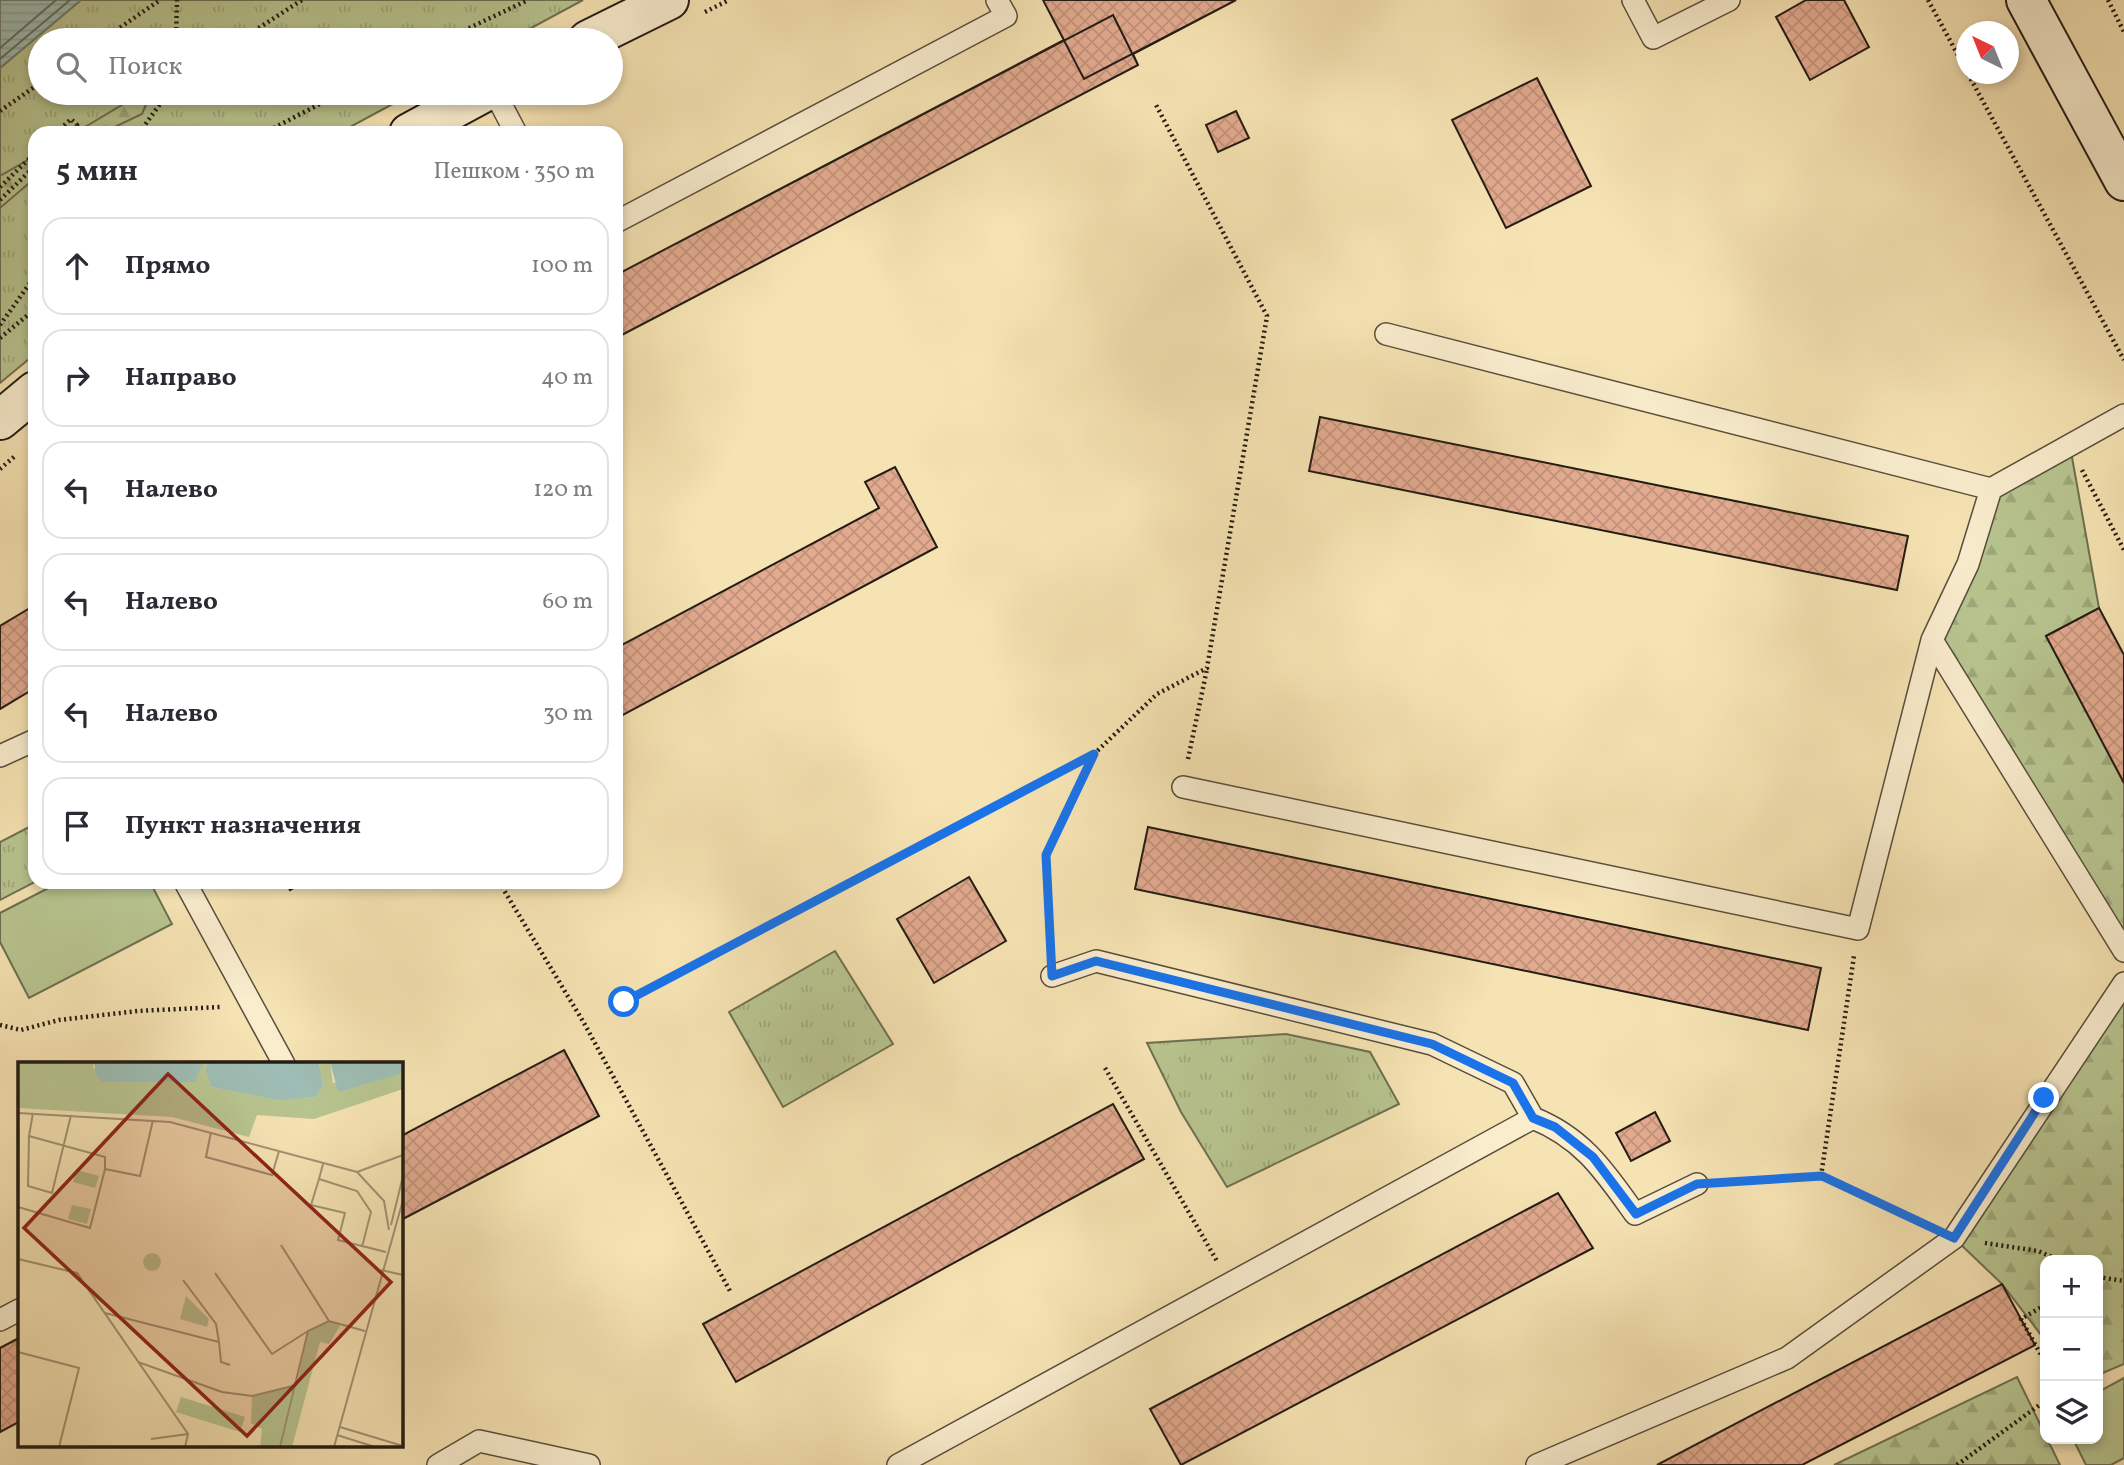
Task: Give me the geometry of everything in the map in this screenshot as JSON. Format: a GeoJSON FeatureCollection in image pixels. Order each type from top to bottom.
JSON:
{"type":"FeatureCollection","features":[{"type":"Feature","properties":{"kind":"street"},"geometry":{"type":"LineString","coordinates":[[612,28],[669,0]]}},
{"type":"Feature","properties":{"kind":"street"},"geometry":{"type":"LineString","coordinates":[[2026,0],[2124,181]]}},
{"type":"Feature","properties":{"kind":"street"},"geometry":{"type":"LineString","coordinates":[[423,126],[461,105]]}},
{"type":"Feature","properties":{"kind":"street"},"geometry":{"type":"LineString","coordinates":[[0,420],[28,397]]}},
{"type":"Feature","properties":{"kind":"lane"},"geometry":{"type":"LineString","coordinates":[[623,218],[1006,16],[998,0]]}},
{"type":"Feature","properties":{"kind":"lane"},"geometry":{"type":"LineString","coordinates":[[1633,0],[1653,38],[1729,0]]}},
{"type":"Feature","properties":{"kind":"lane"},"geometry":{"type":"LineString","coordinates":[[501,105],[512,126]]}},
{"type":"Feature","properties":{"kind":"lane"},"geometry":{"type":"LineString","coordinates":[[1386,334],[1991,489],[2124,415]]}},
{"type":"Feature","properties":{"kind":"lane"},"geometry":{"type":"LineString","coordinates":[[1183,787],[1858,929],[1932,640],[1968,564],[1991,489]]}},
{"type":"Feature","properties":{"kind":"lane"},"geometry":{"type":"LineString","coordinates":[[1932,640],[2124,951]]}},
{"type":"Feature","properties":{"kind":"lane"},"geometry":{"type":"LineString","coordinates":[[0,756],[28,743]]}},
{"type":"Feature","properties":{"kind":"lane"},"geometry":{"type":"LineString","coordinates":[[189,889],[283,1062]]}},
{"type":"Feature","properties":{"kind":"lane"},"geometry":{"type":"LineString","coordinates":[[1052,976],[1096,961],[1432,1044],[1513,1083],[1533,1118],[1555,1127],[1593,1157],[1636,1214],[1697,1184]]}},
{"type":"Feature","properties":{"kind":"lane"},"geometry":{"type":"LineString","coordinates":[[1536,1465],[1787,1357],[1954,1238],[2124,983]]}},
{"type":"Feature","properties":{"kind":"lane"},"geometry":{"type":"LineString","coordinates":[[898,1465],[1533,1118]]}},
{"type":"Feature","properties":{"kind":"lane"},"geometry":{"type":"LineString","coordinates":[[0,1320],[18,1311]]}},
{"type":"Feature","properties":{"kind":"lane"},"geometry":{"type":"LineString","coordinates":[[438,1465],[479,1441],[589,1465]]}},
{"type":"Feature","properties":{"kind":"path"},"geometry":{"type":"LineString","coordinates":[[119,28],[160,0]]}},
{"type":"Feature","properties":{"kind":"path"},"geometry":{"type":"LineString","coordinates":[[176,28],[177,0]]}},
{"type":"Feature","properties":{"kind":"path"},"geometry":{"type":"LineString","coordinates":[[259,28],[302,0]]}},
{"type":"Feature","properties":{"kind":"path"},"geometry":{"type":"LineString","coordinates":[[469,28],[528,0]]}},
{"type":"Feature","properties":{"kind":"path"},"geometry":{"type":"LineString","coordinates":[[1928,0],[1956,52]]}},
{"type":"Feature","properties":{"kind":"path"},"geometry":{"type":"LineString","coordinates":[[2108,0],[2124,32]]}},
{"type":"Feature","properties":{"kind":"path"},"geometry":{"type":"LineString","coordinates":[[1974,84],[2124,360]]}},
{"type":"Feature","properties":{"kind":"path"},"geometry":{"type":"LineString","coordinates":[[0,111],[28,91]]}},
{"type":"Feature","properties":{"kind":"path"},"geometry":{"type":"LineString","coordinates":[[1155,103],[1267,316],[1207,668],[1183,787]]}},
{"type":"Feature","properties":{"kind":"path"},"geometry":{"type":"LineString","coordinates":[[143,126],[159,105]]}},
{"type":"Feature","properties":{"kind":"path"},"geometry":{"type":"LineString","coordinates":[[277,126],[318,105]]}},
{"type":"Feature","properties":{"kind":"path"},"geometry":{"type":"LineString","coordinates":[[64,126],[71,119],[76,126]]}},
{"type":"Feature","properties":{"kind":"path"},"geometry":{"type":"LineString","coordinates":[[0,187],[28,160]]}},
{"type":"Feature","properties":{"kind":"path"},"geometry":{"type":"LineString","coordinates":[[0,200],[28,173]]}},
{"type":"Feature","properties":{"kind":"path"},"geometry":{"type":"LineString","coordinates":[[0,325],[28,286]]}},
{"type":"Feature","properties":{"kind":"path"},"geometry":{"type":"LineString","coordinates":[[0,338],[28,315]]}},
{"type":"Feature","properties":{"kind":"path"},"geometry":{"type":"LineString","coordinates":[[2070,446],[2124,550]]}},
{"type":"Feature","properties":{"kind":"path"},"geometry":{"type":"LineString","coordinates":[[624,1002],[1094,754],[1157,694],[1207,668]]}},
{"type":"Feature","properties":{"kind":"path"},"geometry":{"type":"LineString","coordinates":[[1052,976],[1046,855],[1094,754]]}},
{"type":"Feature","properties":{"kind":"path"},"geometry":{"type":"LineString","coordinates":[[503,889],[584,1023],[730,1291]]}},
{"type":"Feature","properties":{"kind":"path"},"geometry":{"type":"LineString","coordinates":[[1822,1176],[1858,929]]}},
{"type":"Feature","properties":{"kind":"path"},"geometry":{"type":"LineString","coordinates":[[0,1025],[21,1030],[59,1020],[138,1011],[252,1006]]}},
{"type":"Feature","properties":{"kind":"path"},"geometry":{"type":"LineString","coordinates":[[1105,1068],[1230,1283]]}},
{"type":"Feature","properties":{"kind":"path"},"geometry":{"type":"LineString","coordinates":[[1697,1184],[1822,1176],[1954,1238],[2038,1251],[2047,1255]]}},
{"type":"Feature","properties":{"kind":"path"},"geometry":{"type":"LineString","coordinates":[[2103,1278],[2124,1282]]}},
{"type":"Feature","properties":{"kind":"path"},"geometry":{"type":"LineString","coordinates":[[2040,1308],[2021,1319],[2040,1353]]}},
{"type":"Feature","properties":{"kind":"path"},"geometry":{"type":"LineString","coordinates":[[1957,1465],[2040,1405]]}},
{"type":"Feature","properties":{"kind":"green space"},"geometry":{"type":"Polygon","coordinates":[[[81,0],[583,0],[531,28],[48,28],[81,0]]]}},
{"type":"Feature","properties":{"kind":"green space"},"geometry":{"type":"Polygon","coordinates":[[[28,44],[28,105],[391,105],[352,126],[28,126],[28,360],[0,383],[0,68],[28,44]]]}},
{"type":"Feature","properties":{"kind":"green space"},"geometry":{"type":"Polygon","coordinates":[[[122,105],[146,105],[142,114],[117,126],[87,126],[122,105]]]}},
{"type":"Feature","properties":{"kind":"green space"},"geometry":{"type":"Polygon","coordinates":[[[28,160],[28,184],[0,208],[0,176],[28,160]]]}},
{"type":"Feature","properties":{"kind":"green space"},"geometry":{"type":"Polygon","coordinates":[[[2070,446],[2099,608],[2046,636],[2124,783],[2124,951],[1932,640],[1991,489],[2070,446]]]}},
{"type":"Feature","properties":{"kind":"green space"},"geometry":{"type":"Polygon","coordinates":[[[28,828],[28,886],[0,900],[0,842],[28,828]]]}},
{"type":"Feature","properties":{"kind":"green space"},"geometry":{"type":"Polygon","coordinates":[[[46,889],[154,889],[172,924],[29,998],[0,942],[0,913],[46,889]]]}},
{"type":"Feature","properties":{"kind":"green space"},"geometry":{"type":"Polygon","coordinates":[[[835,951],[893,1044],[783,1107],[729,1012],[835,951]]]}},
{"type":"Feature","properties":{"kind":"green space"},"geometry":{"type":"Polygon","coordinates":[[[2124,983],[2124,1364],[2103,1373],[2103,1255],[2040,1255],[2040,1333],[2002,1284],[1954,1238],[2124,983]]]}},
{"type":"Feature","properties":{"kind":"green space"},"geometry":{"type":"Polygon","coordinates":[[[1286,1034],[1370,1052],[1399,1104],[1227,1187],[1181,1112],[1147,1043],[1286,1034]]]}},
{"type":"Feature","properties":{"kind":"green space"},"geometry":{"type":"Polygon","coordinates":[[[2017,1377],[2040,1424],[2040,1444],[2050,1444],[2060,1465],[1834,1465],[2017,1377]]]}},
{"type":"Feature","properties":{"kind":"green space"},"geometry":{"type":"Polygon","coordinates":[[[2124,1378],[2124,1458],[2111,1465],[2086,1465],[2076,1444],[2103,1444],[2103,1389],[2124,1378]]]}},
{"type":"Feature","properties":{"kind":"water"},"geometry":{"type":"Polygon","coordinates":[[[0,0],[81,0],[48,28],[28,28],[28,44],[0,68],[0,0]]]}},
{"type":"Feature","properties":{"kind":"building"},"geometry":{"type":"Polygon","coordinates":[[[1043,0],[1236,0],[1084,79],[1043,0]]]}},
{"type":"Feature","properties":{"kind":"building"},"geometry":{"type":"Polygon","coordinates":[[[1043,0],[1236,0],[1133,54],[1138,65],[623,334],[623,271],[1064,40],[1043,0]]]}},
{"type":"Feature","properties":{"kind":"building"},"geometry":{"type":"Polygon","coordinates":[[[1806,0],[1844,0],[1869,47],[1810,80],[1776,17],[1806,0]]]}},
{"type":"Feature","properties":{"kind":"building"},"geometry":{"type":"Polygon","coordinates":[[[1113,15],[1138,65],[623,334],[623,271],[1113,15]]]}},
{"type":"Feature","properties":{"kind":"building"},"geometry":{"type":"Polygon","coordinates":[[[1537,78],[1591,186],[1506,228],[1452,120],[1537,78]]]}},
{"type":"Feature","properties":{"kind":"building"},"geometry":{"type":"Polygon","coordinates":[[[1236,111],[1249,138],[1218,152],[1206,125],[1236,111]]]}},
{"type":"Feature","properties":{"kind":"building"},"geometry":{"type":"Polygon","coordinates":[[[1320,417],[1908,536],[1897,590],[1309,471],[1320,417]]]}},
{"type":"Feature","properties":{"kind":"building"},"geometry":{"type":"Polygon","coordinates":[[[895,467],[937,547],[623,715],[623,644],[879,508],[865,482],[895,467]]]}},
{"type":"Feature","properties":{"kind":"building"},"geometry":{"type":"Polygon","coordinates":[[[2099,608],[2124,655],[2124,783],[2046,636],[2099,608]]]}},
{"type":"Feature","properties":{"kind":"building"},"geometry":{"type":"Polygon","coordinates":[[[28,609],[28,692],[0,709],[0,626],[28,609]]]}},
{"type":"Feature","properties":{"kind":"building"},"geometry":{"type":"Polygon","coordinates":[[[1148,827],[1821,968],[1808,1030],[1135,889],[1148,827]]]}},
{"type":"Feature","properties":{"kind":"building"},"geometry":{"type":"Polygon","coordinates":[[[969,877],[1006,941],[934,983],[897,919],[969,877]]]}},
{"type":"Feature","properties":{"kind":"building"},"geometry":{"type":"Polygon","coordinates":[[[564,1050],[599,1116],[402,1219],[402,1135],[564,1050]]]}},
{"type":"Feature","properties":{"kind":"building"},"geometry":{"type":"Polygon","coordinates":[[[1113,1104],[1144,1159],[736,1382],[703,1324],[1113,1104]]]}},
{"type":"Feature","properties":{"kind":"building"},"geometry":{"type":"Polygon","coordinates":[[[1655,1112],[1670,1141],[1631,1161],[1616,1133],[1655,1112]]]}},
{"type":"Feature","properties":{"kind":"building"},"geometry":{"type":"Polygon","coordinates":[[[1558,1193],[1593,1248],[1181,1465],[1150,1409],[1558,1193]]]}},
{"type":"Feature","properties":{"kind":"building"},"geometry":{"type":"Polygon","coordinates":[[[2002,1284],[2035,1345],[1802,1465],[1657,1465],[2002,1284]]]}},
{"type":"Feature","properties":{"kind":"building"},"geometry":{"type":"Polygon","coordinates":[[[18,1339],[18,1423],[0,1432],[0,1348],[18,1339]]]}},
{"type":"Feature","properties":{"kind":"route"},"geometry":{"type":"LineString","coordinates":[[624,1002],[1094,754],[1046,855],[1052,976],[1096,961],[1432,1044],[1513,1083],[1533,1118],[1555,1127],[1593,1157],[1636,1214],[1697,1184],[1822,1176],[1954,1238],[2044,1098]]}}]}
